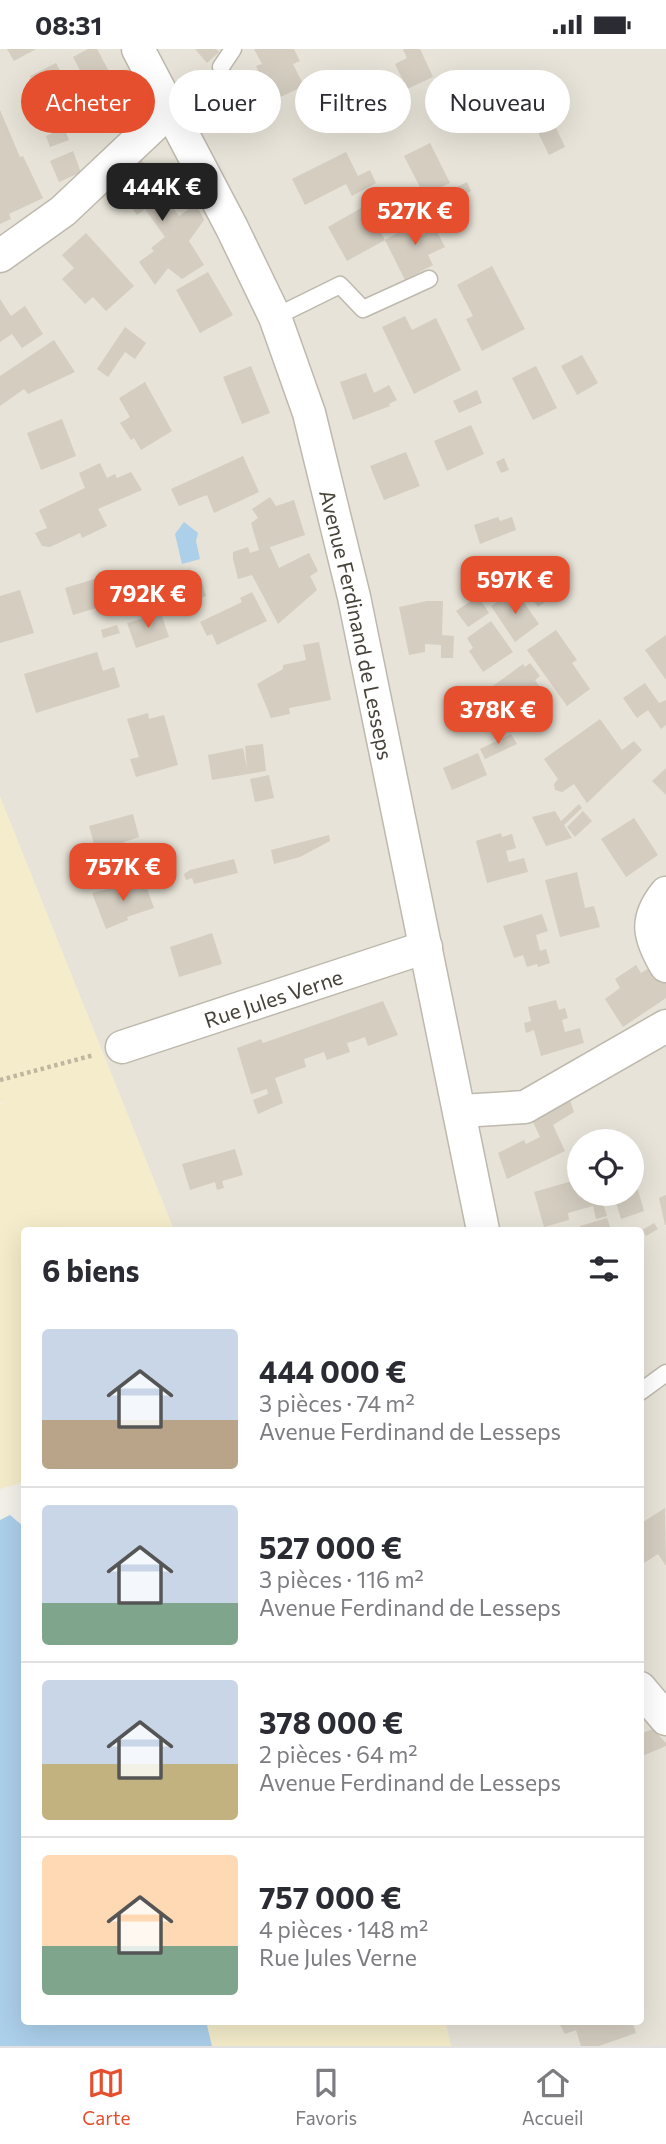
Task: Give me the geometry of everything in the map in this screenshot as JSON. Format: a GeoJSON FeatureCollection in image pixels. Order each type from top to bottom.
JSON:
{"type":"FeatureCollection","features":[{"type":"Feature","properties":{"kind":"street","name":"Avenue Ferdinand de Lesseps"},"geometry":{"type":"LineString","coordinates":[[138,49],[169,108]]}},
{"type":"Feature","properties":{"kind":"street"},"geometry":{"type":"LineString","coordinates":[[0,256],[63,211],[169,111]]}},
{"type":"Feature","properties":{"kind":"street","name":"Avenue Ferdinand de Lesseps"},"geometry":{"type":"LineString","coordinates":[[182,133],[232,227],[275,317],[309,413],[349,569],[482,1227]]}},
{"type":"Feature","properties":{"kind":"street"},"geometry":{"type":"LineString","coordinates":[[666,893],[654,907],[650,925],[655,948],[666,966]]}},
{"type":"Feature","properties":{"kind":"street","name":"Rue Jules Verne"},"geometry":{"type":"LineString","coordinates":[[122,1047],[426,947]]}},
{"type":"Feature","properties":{"kind":"street"},"geometry":{"type":"LineString","coordinates":[[461,1111],[525,1107],[666,1026]]}},
{"type":"Feature","properties":{"kind":"street"},"geometry":{"type":"LineString","coordinates":[[644,1693],[666,1719]]}},
{"type":"Feature","properties":{"kind":"lane"},"geometry":{"type":"LineString","coordinates":[[221,67],[233,49]]}},
{"type":"Feature","properties":{"kind":"lane"},"geometry":{"type":"LineString","coordinates":[[275,317],[340,285],[363,309],[429,279]]}},
{"type":"Feature","properties":{"kind":"lane"},"geometry":{"type":"LineString","coordinates":[[644,1389],[666,1373]]}},
{"type":"Feature","properties":{"kind":"path"},"geometry":{"type":"LineString","coordinates":[[0,1080],[122,1047]]}},
{"type":"Feature","properties":{"kind":"shaded area"},"geometry":{"type":"Polygon","coordinates":[[[0,49],[666,49],[666,2046],[451,2046],[446,2025],[644,2025],[644,1227],[173,1227],[0,797],[0,49]]]}},
{"type":"Feature","properties":{"kind":"sand"},"geometry":{"type":"Polygon","coordinates":[[[0,797],[173,1227],[21,1227],[21,1483],[0,1489],[0,1105],[3,1103],[0,1103],[0,797]]]}},
{"type":"Feature","properties":{"kind":"sand"},"geometry":{"type":"Polygon","coordinates":[[[207,2025],[446,2025],[451,2046],[212,2046],[207,2025]]]}},
{"type":"Feature","properties":{"kind":"water"},"geometry":{"type":"Polygon","coordinates":[[[184,522],[198,533],[196,541],[200,559],[182,564],[175,534],[184,522]]]}},
{"type":"Feature","properties":{"kind":"water"},"geometry":{"type":"Polygon","coordinates":[[[10,1515],[21,1524],[21,2025],[207,2025],[212,2046],[0,2046],[0,1520],[10,1515]]]}},
{"type":"Feature","properties":{"kind":"building"},"geometry":{"type":"Polygon","coordinates":[[[7,49],[36,49],[14,61],[7,49]]]}},
{"type":"Feature","properties":{"kind":"building"},"geometry":{"type":"Polygon","coordinates":[[[88,49],[97,49],[108,70],[80,70],[73,57],[88,49]]]}},
{"type":"Feature","properties":{"kind":"building"},"geometry":{"type":"Polygon","coordinates":[[[195,49],[216,49],[219,52],[207,63],[195,49]]]}},
{"type":"Feature","properties":{"kind":"building"},"geometry":{"type":"Polygon","coordinates":[[[254,49],[294,49],[300,61],[293,64],[296,70],[295,90],[281,97],[281,70],[258,70],[256,66],[262,64],[254,49]]]}},
{"type":"Feature","properties":{"kind":"building"},"geometry":{"type":"Polygon","coordinates":[[[403,49],[420,49],[430,70],[425,70],[425,81],[411,87],[411,70],[398,70],[395,64],[407,58],[403,49]]]}},
{"type":"Feature","properties":{"kind":"building"},"geometry":{"type":"Polygon","coordinates":[[[56,63],[60,70],[42,70],[56,63]]]}},
{"type":"Feature","properties":{"kind":"building"},"geometry":{"type":"Polygon","coordinates":[[[0,110],[20,157],[23,156],[43,198],[9,214],[11,219],[0,224],[0,110]]]}},
{"type":"Feature","properties":{"kind":"building"},"geometry":{"type":"Polygon","coordinates":[[[66,133],[69,140],[50,147],[46,136],[66,133]]]}},
{"type":"Feature","properties":{"kind":"building"},"geometry":{"type":"Polygon","coordinates":[[[538,133],[558,133],[565,147],[549,155],[538,133]]]}},
{"type":"Feature","properties":{"kind":"building"},"geometry":{"type":"Polygon","coordinates":[[[430,143],[450,183],[424,195],[404,156],[430,143]]]}},
{"type":"Feature","properties":{"kind":"building"},"geometry":{"type":"Polygon","coordinates":[[[73,151],[83,178],[79,179],[77,174],[59,182],[50,161],[73,151]]]}},
{"type":"Feature","properties":{"kind":"building"},"geometry":{"type":"Polygon","coordinates":[[[346,152],[358,176],[370,170],[376,183],[352,196],[346,184],[305,205],[292,179],[346,152]]]}},
{"type":"Feature","properties":{"kind":"building"},"geometry":{"type":"Polygon","coordinates":[[[136,153],[171,198],[168,201],[179,216],[196,204],[204,220],[189,241],[204,265],[182,279],[168,268],[155,285],[139,262],[154,251],[151,248],[165,237],[145,209],[137,215],[115,184],[130,174],[123,164],[136,153]]]}},
{"type":"Feature","properties":{"kind":"building"},"geometry":{"type":"Polygon","coordinates":[[[467,182],[471,191],[460,197],[455,188],[467,182]]]}},
{"type":"Feature","properties":{"kind":"building"},"geometry":{"type":"Polygon","coordinates":[[[377,199],[389,221],[378,227],[385,240],[347,261],[328,227],[377,199]]]}},
{"type":"Feature","properties":{"kind":"building"},"geometry":{"type":"Polygon","coordinates":[[[440,209],[443,214],[415,230],[419,237],[435,228],[445,247],[428,255],[433,265],[405,280],[385,240],[440,209]]]}},
{"type":"Feature","properties":{"kind":"building"},"geometry":{"type":"Polygon","coordinates":[[[86,233],[134,286],[106,311],[93,297],[85,304],[62,279],[74,268],[62,255],[86,233]]]}},
{"type":"Feature","properties":{"kind":"building"},"geometry":{"type":"Polygon","coordinates":[[[492,266],[525,329],[482,351],[466,319],[473,316],[457,285],[492,266]]]}},
{"type":"Feature","properties":{"kind":"building"},"geometry":{"type":"Polygon","coordinates":[[[208,272],[233,315],[200,333],[176,290],[208,272]]]}},
{"type":"Feature","properties":{"kind":"building"},"geometry":{"type":"Polygon","coordinates":[[[0,299],[11,316],[25,306],[43,334],[22,348],[12,334],[0,342],[0,299]]]}},
{"type":"Feature","properties":{"kind":"building"},"geometry":{"type":"Polygon","coordinates":[[[405,316],[412,330],[436,318],[461,370],[414,394],[382,327],[405,316]]]}},
{"type":"Feature","properties":{"kind":"building"},"geometry":{"type":"Polygon","coordinates":[[[125,327],[146,343],[135,359],[125,352],[108,377],[97,369],[125,327]]]}},
{"type":"Feature","properties":{"kind":"building"},"geometry":{"type":"Polygon","coordinates":[[[54,340],[75,372],[28,394],[24,389],[0,406],[0,376],[54,340]]]}},
{"type":"Feature","properties":{"kind":"building"},"geometry":{"type":"Polygon","coordinates":[[[582,355],[598,383],[577,395],[561,366],[582,355]]]}},
{"type":"Feature","properties":{"kind":"building"},"geometry":{"type":"Polygon","coordinates":[[[251,366],[270,413],[242,424],[223,377],[251,366]]]}},
{"type":"Feature","properties":{"kind":"building"},"geometry":{"type":"Polygon","coordinates":[[[536,366],[557,408],[533,420],[512,378],[536,366]]]}},
{"type":"Feature","properties":{"kind":"building"},"geometry":{"type":"Polygon","coordinates":[[[366,373],[374,393],[389,385],[397,400],[389,404],[390,406],[353,420],[340,382],[366,373]]]}},
{"type":"Feature","properties":{"kind":"building"},"geometry":{"type":"Polygon","coordinates":[[[145,382],[172,431],[141,450],[120,423],[130,417],[119,398],[145,382]]]}},
{"type":"Feature","properties":{"kind":"building"},"geometry":{"type":"Polygon","coordinates":[[[477,390],[482,403],[459,413],[453,401],[477,390]]]}},
{"type":"Feature","properties":{"kind":"building"},"geometry":{"type":"Polygon","coordinates":[[[62,419],[76,456],[41,470],[27,433],[62,419]]]}},
{"type":"Feature","properties":{"kind":"building"},"geometry":{"type":"Polygon","coordinates":[[[471,425],[484,454],[447,471],[434,441],[471,425]]]}},
{"type":"Feature","properties":{"kind":"building"},"geometry":{"type":"Polygon","coordinates":[[[406,452],[420,486],[384,500],[370,466],[406,452]]]}},
{"type":"Feature","properties":{"kind":"building"},"geometry":{"type":"Polygon","coordinates":[[[243,456],[259,492],[214,513],[207,495],[179,506],[171,489],[243,456]]]}},
{"type":"Feature","properties":{"kind":"building"},"geometry":{"type":"Polygon","coordinates":[[[504,458],[509,470],[501,473],[496,462],[504,458]]]}},
{"type":"Feature","properties":{"kind":"building"},"geometry":{"type":"Polygon","coordinates":[[[100,463],[107,478],[115,474],[117,478],[131,472],[142,490],[98,509],[107,526],[82,538],[80,533],[50,547],[42,546],[35,533],[47,528],[39,510],[85,488],[79,473],[100,463]]]}},
{"type":"Feature","properties":{"kind":"building"},"geometry":{"type":"Polygon","coordinates":[[[270,497],[276,506],[294,500],[305,535],[270,547],[279,568],[309,553],[318,571],[310,576],[317,590],[278,624],[252,575],[238,579],[233,559],[233,552],[248,547],[250,553],[259,550],[251,523],[258,518],[252,509],[270,497]]]}},
{"type":"Feature","properties":{"kind":"building"},"geometry":{"type":"Polygon","coordinates":[[[498,517],[500,521],[512,517],[516,530],[480,544],[474,525],[498,517]]]}},
{"type":"Feature","properties":{"kind":"building"},"geometry":{"type":"Polygon","coordinates":[[[546,567],[562,589],[538,607],[522,585],[546,567]]]}},
{"type":"Feature","properties":{"kind":"building"},"geometry":{"type":"Polygon","coordinates":[[[98,578],[106,605],[73,615],[65,588],[98,578]]]}},
{"type":"Feature","properties":{"kind":"building"},"geometry":{"type":"Polygon","coordinates":[[[202,583],[206,596],[182,605],[178,591],[202,583]]]}},
{"type":"Feature","properties":{"kind":"building"},"geometry":{"type":"Polygon","coordinates":[[[147,587],[156,611],[143,615],[135,591],[147,587]]]}},
{"type":"Feature","properties":{"kind":"building"},"geometry":{"type":"Polygon","coordinates":[[[20,590],[34,633],[0,643],[0,596],[20,590]]]}},
{"type":"Feature","properties":{"kind":"building"},"geometry":{"type":"Polygon","coordinates":[[[515,590],[539,624],[515,642],[491,606],[515,590]]]}},
{"type":"Feature","properties":{"kind":"building"},"geometry":{"type":"Polygon","coordinates":[[[252,592],[267,621],[217,645],[212,634],[207,636],[200,622],[242,602],[240,598],[252,592]]]}},
{"type":"Feature","properties":{"kind":"building"},"geometry":{"type":"Polygon","coordinates":[[[478,596],[489,613],[468,627],[456,611],[478,596]]]}},
{"type":"Feature","properties":{"kind":"building"},"geometry":{"type":"Polygon","coordinates":[[[427,601],[443,601],[442,635],[454,636],[453,658],[441,658],[441,645],[425,644],[425,652],[409,655],[399,607],[427,601]]]}},
{"type":"Feature","properties":{"kind":"building"},"geometry":{"type":"Polygon","coordinates":[[[161,613],[169,637],[136,648],[127,623],[161,613]]]}},
{"type":"Feature","properties":{"kind":"building"},"geometry":{"type":"Polygon","coordinates":[[[491,621],[513,652],[483,672],[469,651],[473,648],[467,638],[491,621]]]}},
{"type":"Feature","properties":{"kind":"building"},"geometry":{"type":"Polygon","coordinates":[[[117,625],[120,633],[103,638],[101,630],[117,625]]]}},
{"type":"Feature","properties":{"kind":"building"},"geometry":{"type":"Polygon","coordinates":[[[556,630],[577,660],[572,663],[590,689],[567,706],[527,650],[556,630]]]}},
{"type":"Feature","properties":{"kind":"building"},"geometry":{"type":"Polygon","coordinates":[[[666,635],[666,680],[645,650],[666,635]]]}},
{"type":"Feature","properties":{"kind":"building"},"geometry":{"type":"Polygon","coordinates":[[[319,642],[331,700],[289,708],[290,714],[271,718],[257,684],[283,669],[283,665],[306,660],[303,645],[319,642]]]}},
{"type":"Feature","properties":{"kind":"building"},"geometry":{"type":"Polygon","coordinates":[[[97,652],[103,671],[114,667],[120,687],[36,713],[24,674],[97,652]]]}},
{"type":"Feature","properties":{"kind":"building"},"geometry":{"type":"Polygon","coordinates":[[[530,663],[540,676],[535,680],[548,698],[524,717],[514,702],[508,708],[493,686],[523,664],[525,667],[530,663]]]}},
{"type":"Feature","properties":{"kind":"building"},"geometry":{"type":"Polygon","coordinates":[[[645,683],[659,703],[666,700],[666,725],[661,729],[648,710],[637,718],[623,698],[645,683]]]}},
{"type":"Feature","properties":{"kind":"building"},"geometry":{"type":"Polygon","coordinates":[[[148,713],[149,719],[164,715],[178,765],[136,777],[130,759],[139,757],[127,719],[148,713]]]}},
{"type":"Feature","properties":{"kind":"building"},"geometry":{"type":"Polygon","coordinates":[[[600,719],[622,750],[634,741],[642,750],[587,803],[574,784],[562,792],[555,790],[554,784],[558,779],[544,759],[600,719]]]}},
{"type":"Feature","properties":{"kind":"building"},"geometry":{"type":"Polygon","coordinates":[[[511,734],[517,744],[485,759],[480,749],[511,734]]]}},
{"type":"Feature","properties":{"kind":"building"},"geometry":{"type":"Polygon","coordinates":[[[263,744],[266,771],[212,780],[208,755],[243,748],[247,769],[245,746],[263,744]]]}},
{"type":"Feature","properties":{"kind":"building"},"geometry":{"type":"Polygon","coordinates":[[[478,753],[487,775],[452,790],[443,768],[478,753]]]}},
{"type":"Feature","properties":{"kind":"building"},"geometry":{"type":"Polygon","coordinates":[[[666,768],[666,795],[652,781],[666,768]]]}},
{"type":"Feature","properties":{"kind":"building"},"geometry":{"type":"Polygon","coordinates":[[[269,775],[274,798],[255,802],[250,779],[269,775]]]}},
{"type":"Feature","properties":{"kind":"building"},"geometry":{"type":"Polygon","coordinates":[[[579,804],[582,808],[564,825],[572,838],[546,846],[532,817],[555,811],[561,821],[579,804]]]}},
{"type":"Feature","properties":{"kind":"building"},"geometry":{"type":"Polygon","coordinates":[[[583,811],[592,821],[575,837],[567,827],[583,811]]]}},
{"type":"Feature","properties":{"kind":"building"},"geometry":{"type":"Polygon","coordinates":[[[133,814],[139,837],[124,842],[129,861],[101,869],[89,826],[133,814]]]}},
{"type":"Feature","properties":{"kind":"building"},"geometry":{"type":"Polygon","coordinates":[[[634,818],[658,855],[626,877],[601,839],[634,818]]]}},
{"type":"Feature","properties":{"kind":"building"},"geometry":{"type":"Polygon","coordinates":[[[501,833],[502,837],[512,834],[516,848],[506,851],[509,862],[524,858],[528,872],[487,883],[476,841],[501,833]]]}},
{"type":"Feature","properties":{"kind":"building"},"geometry":{"type":"Polygon","coordinates":[[[329,835],[330,841],[300,857],[274,864],[271,850],[329,835]]]}},
{"type":"Feature","properties":{"kind":"building"},"geometry":{"type":"Polygon","coordinates":[[[234,859],[238,873],[194,884],[192,878],[186,880],[184,874],[190,870],[234,859]]]}},
{"type":"Feature","properties":{"kind":"building"},"geometry":{"type":"Polygon","coordinates":[[[577,872],[585,908],[594,906],[600,927],[560,937],[545,880],[577,872]]]}},
{"type":"Feature","properties":{"kind":"building"},"geometry":{"type":"Polygon","coordinates":[[[144,880],[154,908],[127,917],[128,920],[106,929],[92,893],[144,880]]]}},
{"type":"Feature","properties":{"kind":"building"},"geometry":{"type":"Polygon","coordinates":[[[542,914],[548,931],[536,935],[540,951],[546,949],[550,963],[527,967],[523,955],[514,958],[503,926],[542,914]]]}},
{"type":"Feature","properties":{"kind":"building"},"geometry":{"type":"Polygon","coordinates":[[[212,933],[222,964],[179,977],[170,947],[212,933]]]}},
{"type":"Feature","properties":{"kind":"building"},"geometry":{"type":"Polygon","coordinates":[[[657,963],[666,977],[666,998],[623,1027],[605,999],[620,988],[615,979],[636,965],[641,973],[657,963]]]}},
{"type":"Feature","properties":{"kind":"building"},"geometry":{"type":"Polygon","coordinates":[[[556,1000],[559,1010],[565,1008],[568,1018],[562,1020],[565,1032],[580,1028],[584,1043],[541,1056],[534,1030],[526,1033],[524,1023],[531,1021],[528,1007],[556,1000]]]}},
{"type":"Feature","properties":{"kind":"building"},"geometry":{"type":"Polygon","coordinates":[[[383,1001],[398,1035],[368,1046],[365,1037],[347,1043],[350,1052],[327,1060],[324,1052],[304,1059],[306,1067],[275,1078],[283,1103],[258,1114],[253,1100],[268,1094],[267,1089],[251,1094],[237,1048],[261,1039],[263,1043],[383,1001]]]}},
{"type":"Feature","properties":{"kind":"building"},"geometry":{"type":"Polygon","coordinates":[[[568,1094],[574,1112],[553,1125],[565,1151],[507,1179],[498,1153],[524,1140],[526,1144],[540,1137],[531,1118],[568,1094]]]}},
{"type":"Feature","properties":{"kind":"building"},"geometry":{"type":"Polygon","coordinates":[[[235,1149],[243,1175],[222,1181],[224,1188],[217,1190],[215,1182],[190,1190],[182,1164],[235,1149]]]}},
{"type":"Feature","properties":{"kind":"building"},"geometry":{"type":"Polygon","coordinates":[[[567,1182],[567,1206],[593,1206],[568,1213],[569,1220],[544,1227],[534,1192],[567,1182]]]}},
{"type":"Feature","properties":{"kind":"building"},"geometry":{"type":"Polygon","coordinates":[[[666,1195],[666,1225],[665,1225],[659,1198],[666,1195]]]}},
{"type":"Feature","properties":{"kind":"building"},"geometry":{"type":"Polygon","coordinates":[[[593,1206],[604,1206],[607,1216],[596,1219],[593,1206]]]}},
{"type":"Feature","properties":{"kind":"building"},"geometry":{"type":"Polygon","coordinates":[[[617,1206],[643,1206],[644,1211],[621,1219],[617,1206]]]}},
{"type":"Feature","properties":{"kind":"building"},"geometry":{"type":"Polygon","coordinates":[[[607,1218],[610,1227],[580,1227],[607,1218]]]}},
{"type":"Feature","properties":{"kind":"building"},"geometry":{"type":"Polygon","coordinates":[[[654,1223],[658,1229],[646,1236],[644,1229],[654,1223]]]}},
{"type":"Feature","properties":{"kind":"building"},"geometry":{"type":"Polygon","coordinates":[[[665,1508],[666,1566],[658,1554],[644,1563],[644,1521],[665,1508]]]}},
{"type":"Feature","properties":{"kind":"building"},"geometry":{"type":"Polygon","coordinates":[[[653,1729],[666,1746],[644,1755],[644,1732],[653,1729]]]}},
{"type":"Feature","properties":{"kind":"building"},"geometry":{"type":"Polygon","coordinates":[[[560,2025],[633,2025],[636,2033],[599,2046],[581,2046],[576,2030],[565,2034],[560,2025]]]}}]}
